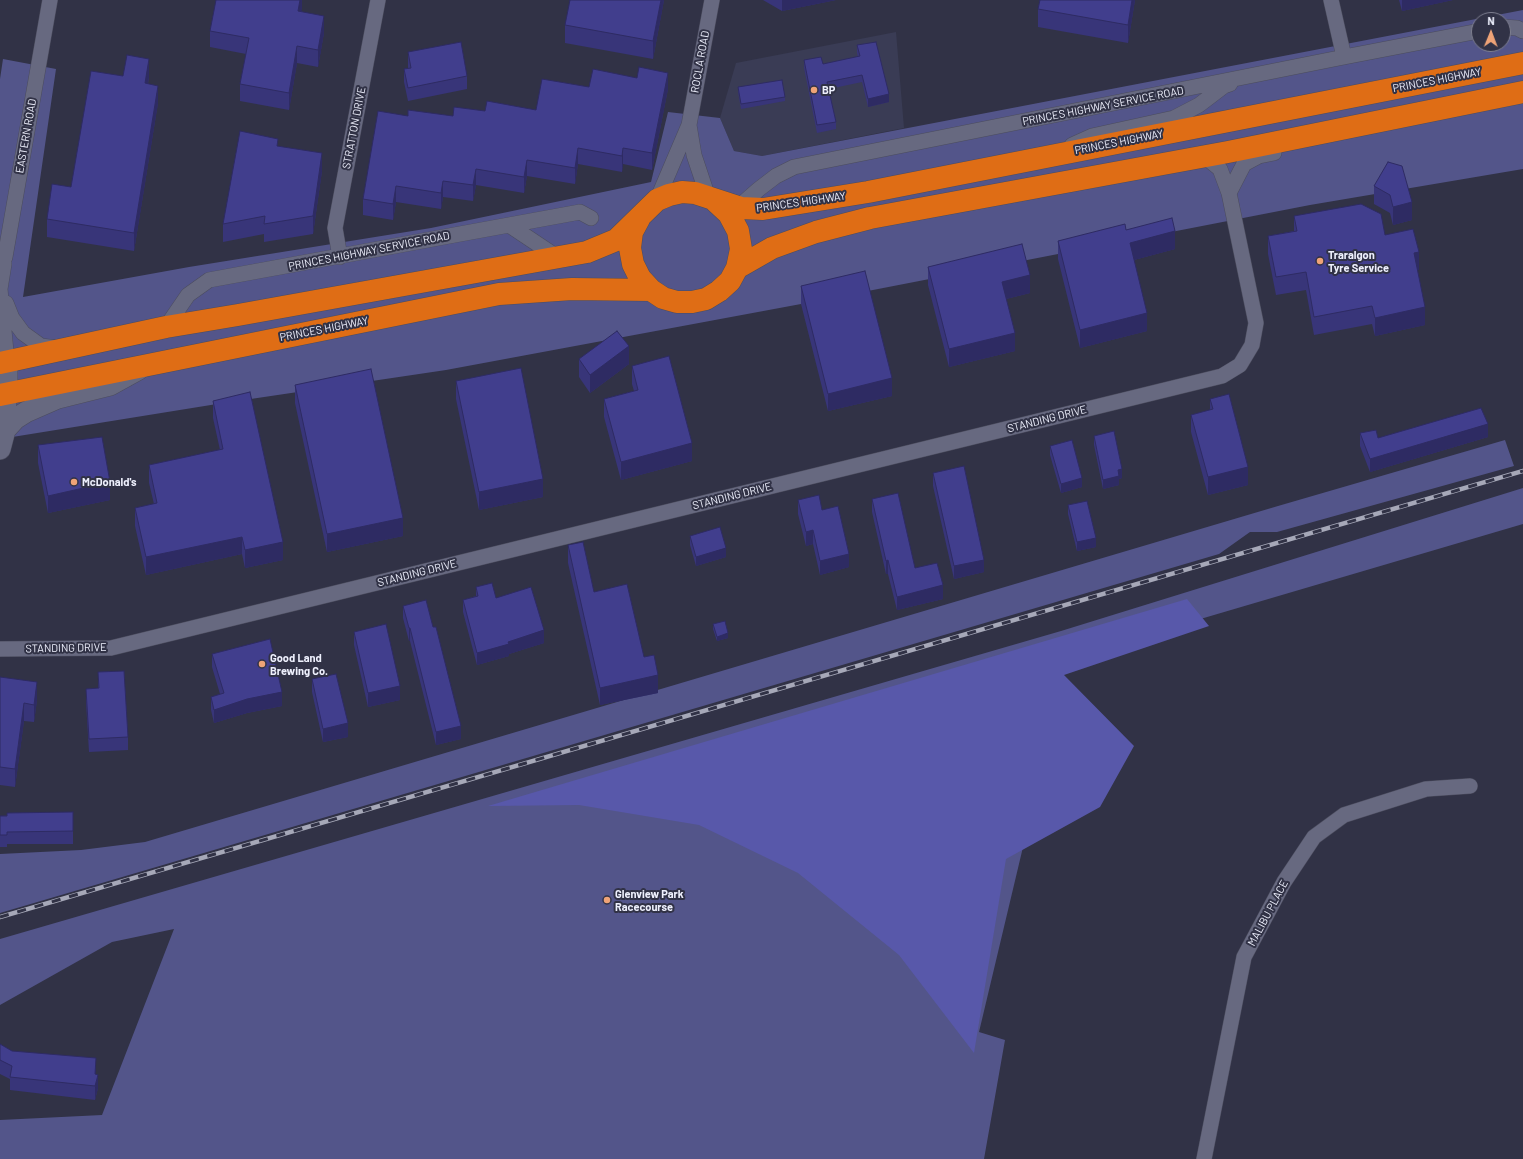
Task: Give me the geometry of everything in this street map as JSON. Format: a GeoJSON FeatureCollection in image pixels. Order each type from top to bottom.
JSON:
{"type":"FeatureCollection","features":[{"type":"Feature","properties":{"kind":"highway","name":"PRINCES HIGHWAY"},"geometry":{"type":"LineString","coordinates":[[4,362],[166,327],[587,252],[616,240],[657,200],[682,192],[695,193],[741,208],[763,209],[868,192],[1523,63]]}},
{"type":"Feature","properties":{"kind":"highway","name":"PRINCES HIGHWAY"},"geometry":{"type":"LineString","coordinates":[[737,268],[772,248],[816,232],[870,218],[1204,156],[1523,92]]}},
{"type":"Feature","properties":{"kind":"highway","name":"PRINCES HIGHWAY"},"geometry":{"type":"LineString","coordinates":[[639,218],[632,232],[630,248],[633,264],[640,278],[651,290],[663,298],[678,302],[692,302],[706,298],[719,291],[730,281],[737,268],[741,249],[738,231],[730,214],[712,199]]}},
{"type":"Feature","properties":{"kind":"highway","name":"PRINCES HIGHWAY"},"geometry":{"type":"LineString","coordinates":[[4,394],[245,344],[499,294],[572,289],[651,290]]}},
{"type":"Feature","properties":{"kind":"highway"},"geometry":{"type":"LineString","coordinates":[[166,327],[174,341],[190,345],[245,344]]}},
{"type":"Feature","properties":{"kind":"street","name":"EASTERN ROAD"},"geometry":{"type":"LineString","coordinates":[[0,272],[5,257],[50,0]]}},
{"type":"Feature","properties":{"kind":"street","name":"STRATTON DRIVE"},"geometry":{"type":"LineString","coordinates":[[340,257],[335,228],[378,0]]}},
{"type":"Feature","properties":{"kind":"street","name":"ROCLA ROAD"},"geometry":{"type":"LineString","coordinates":[[657,200],[689,125],[712,0]]}},
{"type":"Feature","properties":{"kind":"street"},"geometry":{"type":"LineString","coordinates":[[1331,0],[1344,57]]}},
{"type":"Feature","properties":{"kind":"street"},"geometry":{"type":"LineString","coordinates":[[1511,28],[1517,28],[1523,31]]}},
{"type":"Feature","properties":{"kind":"street","name":"PRINCES HIGHWAY SERVICE ROAD"},"geometry":{"type":"LineString","coordinates":[[741,208],[743,203],[776,176],[794,167],[1471,33]]}},
{"type":"Feature","properties":{"kind":"street"},"geometry":{"type":"LineString","coordinates":[[1045,157],[1092,136],[1174,118],[1199,105],[1224,86],[1247,76]]}},
{"type":"Feature","properties":{"kind":"street","name":"ROCLA ROAD"},"geometry":{"type":"LineString","coordinates":[[689,125],[694,155],[712,199]]}},
{"type":"Feature","properties":{"kind":"street"},"geometry":{"type":"LineString","coordinates":[[1229,193],[1244,164],[1259,156],[1319,144],[1352,127]]}},
{"type":"Feature","properties":{"kind":"street","name":"STANDING DRIVE"},"geometry":{"type":"LineString","coordinates":[[0,649],[111,648],[1222,376],[1240,365],[1252,345],[1256,323],[1229,193],[1220,169],[1204,156]]}},
{"type":"Feature","properties":{"kind":"street","name":"PRINCES HIGHWAY SERVICE ROAD"},"geometry":{"type":"LineString","coordinates":[[166,327],[188,296],[210,280],[580,212],[591,218]]}},
{"type":"Feature","properties":{"kind":"street"},"geometry":{"type":"LineString","coordinates":[[509,225],[557,257]]}},
{"type":"Feature","properties":{"kind":"street"},"geometry":{"type":"LineString","coordinates":[[0,449],[4,394],[4,362],[0,289],[5,257]]}},
{"type":"Feature","properties":{"kind":"street"},"geometry":{"type":"LineString","coordinates":[[0,289],[12,318],[23,333],[41,346],[61,349]]}},
{"type":"Feature","properties":{"kind":"street"},"geometry":{"type":"LineString","coordinates":[[0,449],[5,430],[15,419],[26,412],[58,398],[110,385],[147,364]]}},
{"type":"Feature","properties":{"kind":"street","name":"MALIBU PLACE"},"geometry":{"type":"LineString","coordinates":[[1204,1159],[1244,957],[1284,882],[1314,837],[1344,815],[1426,789],[1470,786]]}},
{"type":"Feature","properties":{"kind":"shaded area"},"geometry":{"type":"Polygon","coordinates":[[[1523,10],[1523,169],[1310,205],[801,304],[446,370],[217,404],[0,439],[0,79],[3,59],[56,69],[23,297],[189,267],[431,228],[651,182],[668,112],[720,118],[734,151],[762,156],[1471,20],[1471,52],[1511,52],[1511,12],[1523,10]]]}},
{"type":"Feature","properties":{"kind":"shaded area","name":"BP"},"geometry":{"type":"Polygon","coordinates":[[[896,32],[904,128],[762,156],[734,151],[720,118],[736,63],[896,32]]]}},
{"type":"Feature","properties":{"kind":"shaded area"},"geometry":{"type":"Polygon","coordinates":[[[1505,440],[1514,466],[1277,532],[1250,532],[1219,554],[0,913],[0,854],[81,850],[145,842],[1505,440]]]}},
{"type":"Feature","properties":{"kind":"shaded area","name":"Glenview Park Racecourse"},"geometry":{"type":"Polygon","coordinates":[[[1523,488],[1523,524],[1068,658],[979,1032],[1005,1040],[984,1159],[0,1159],[0,1120],[102,1115],[174,929],[112,942],[0,1005],[0,939],[1061,631],[1523,488]]]}},
{"type":"Feature","properties":{"kind":"shaded area"},"geometry":{"type":"Polygon","coordinates":[[[1187,599],[1209,626],[1064,675],[1134,746],[1100,807],[1006,859],[974,1053],[899,955],[798,873],[699,825],[579,805],[488,806],[1187,599]]]}},
{"type":"Feature","properties":{"kind":"building"},"geometry":{"type":"Polygon","coordinates":[[[216,0],[300,0],[298,11],[324,16],[318,50],[297,46],[289,93],[240,84],[249,38],[210,31],[216,0]]]}},
{"type":"Feature","properties":{"kind":"building"},"geometry":{"type":"Polygon","coordinates":[[[570,0],[661,0],[653,41],[565,25],[570,0]]]}},
{"type":"Feature","properties":{"kind":"building"},"geometry":{"type":"Polygon","coordinates":[[[1040,0],[1132,0],[1128,25],[1038,9],[1040,0]]]}},
{"type":"Feature","properties":{"kind":"building"},"geometry":{"type":"Polygon","coordinates":[[[461,42],[467,76],[408,88],[404,69],[411,68],[408,52],[461,42]]]}},
{"type":"Feature","properties":{"kind":"building"},"geometry":{"type":"Polygon","coordinates":[[[876,42],[889,94],[868,99],[862,75],[827,82],[836,122],[817,125],[804,60],[821,57],[823,64],[860,56],[857,45],[876,42]]]}},
{"type":"Feature","properties":{"kind":"building"},"geometry":{"type":"Polygon","coordinates":[[[127,55],[149,59],[145,83],[158,86],[134,233],[47,219],[52,184],[71,187],[91,71],[123,76],[127,55]]]}},
{"type":"Feature","properties":{"kind":"building"},"geometry":{"type":"Polygon","coordinates":[[[639,67],[668,73],[652,153],[623,148],[622,156],[578,148],[575,168],[527,160],[524,177],[476,169],[473,185],[443,181],[441,193],[396,186],[393,204],[363,199],[378,111],[408,116],[408,110],[453,116],[454,107],[485,111],[487,101],[536,110],[542,79],[589,87],[593,69],[637,78],[639,67]]]}},
{"type":"Feature","properties":{"kind":"building"},"geometry":{"type":"Polygon","coordinates":[[[782,80],[785,97],[741,104],[738,87],[782,80]]]}},
{"type":"Feature","properties":{"kind":"building"},"geometry":{"type":"Polygon","coordinates":[[[240,131],[278,139],[277,146],[322,153],[313,216],[264,224],[265,216],[223,224],[240,131]]]}},
{"type":"Feature","properties":{"kind":"building"},"geometry":{"type":"Polygon","coordinates":[[[1388,162],[1402,166],[1412,202],[1393,207],[1390,195],[1374,186],[1388,162]]]}},
{"type":"Feature","properties":{"kind":"building"},"geometry":{"type":"Polygon","coordinates":[[[1361,204],[1381,214],[1385,235],[1413,229],[1419,252],[1414,253],[1425,307],[1375,318],[1372,306],[1314,317],[1306,272],[1276,277],[1268,236],[1297,231],[1294,216],[1361,204]]]}},
{"type":"Feature","properties":{"kind":"building"},"geometry":{"type":"Polygon","coordinates":[[[1172,218],[1175,231],[1130,243],[1147,313],[1080,330],[1058,241],[1125,224],[1126,230],[1172,218]]]}},
{"type":"Feature","properties":{"kind":"building"},"geometry":{"type":"Polygon","coordinates":[[[1022,244],[1030,275],[1002,282],[1015,333],[949,349],[928,267],[1022,244]]]}},
{"type":"Feature","properties":{"kind":"building"},"geometry":{"type":"Polygon","coordinates":[[[865,271],[892,378],[828,394],[801,286],[865,271]]]}},
{"type":"Feature","properties":{"kind":"building"},"geometry":{"type":"Polygon","coordinates":[[[617,331],[629,346],[590,375],[579,359],[617,331]]]}},
{"type":"Feature","properties":{"kind":"building"},"geometry":{"type":"Polygon","coordinates":[[[669,356],[692,443],[621,462],[604,399],[638,390],[632,366],[669,356]]]}},
{"type":"Feature","properties":{"kind":"building"},"geometry":{"type":"Polygon","coordinates":[[[521,368],[543,479],[479,492],[456,381],[521,368]]]}},
{"type":"Feature","properties":{"kind":"building"},"geometry":{"type":"Polygon","coordinates":[[[371,369],[403,518],[327,534],[295,385],[371,369]]]}},
{"type":"Feature","properties":{"kind":"building"},"geometry":{"type":"Polygon","coordinates":[[[250,392],[283,542],[245,550],[242,537],[146,557],[135,508],[157,503],[149,465],[223,449],[213,401],[250,392]]]}},
{"type":"Feature","properties":{"kind":"building"},"geometry":{"type":"Polygon","coordinates":[[[1229,394],[1248,467],[1208,477],[1191,415],[1213,409],[1210,399],[1229,394]]]}},
{"type":"Feature","properties":{"kind":"building"},"geometry":{"type":"Polygon","coordinates":[[[1481,408],[1488,424],[1370,459],[1360,433],[1376,430],[1378,438],[1481,408]]]}},
{"type":"Feature","properties":{"kind":"building"},"geometry":{"type":"Polygon","coordinates":[[[1114,431],[1122,469],[1118,470],[1119,476],[1103,480],[1094,436],[1114,431]]]}},
{"type":"Feature","properties":{"kind":"building","name":"McDonald's"},"geometry":{"type":"Polygon","coordinates":[[[102,437],[110,482],[48,496],[38,445],[102,437]]]}},
{"type":"Feature","properties":{"kind":"building"},"geometry":{"type":"Polygon","coordinates":[[[1072,440],[1082,478],[1061,484],[1050,446],[1072,440]]]}},
{"type":"Feature","properties":{"kind":"building"},"geometry":{"type":"Polygon","coordinates":[[[964,466],[984,560],[954,566],[933,473],[964,466]]]}},
{"type":"Feature","properties":{"kind":"building"},"geometry":{"type":"Polygon","coordinates":[[[898,493],[915,568],[937,563],[943,585],[897,597],[888,560],[886,561],[872,499],[898,493]]]}},
{"type":"Feature","properties":{"kind":"building"},"geometry":{"type":"Polygon","coordinates":[[[819,495],[822,510],[838,506],[849,554],[820,561],[813,530],[806,532],[798,500],[819,495]]]}},
{"type":"Feature","properties":{"kind":"building"},"geometry":{"type":"Polygon","coordinates":[[[1087,501],[1096,538],[1077,542],[1068,505],[1087,501]]]}},
{"type":"Feature","properties":{"kind":"building"},"geometry":{"type":"Polygon","coordinates":[[[720,527],[726,548],[696,557],[690,536],[720,527]]]}},
{"type":"Feature","properties":{"kind":"building"},"geometry":{"type":"Polygon","coordinates":[[[583,542],[594,592],[627,584],[644,657],[654,655],[658,675],[600,688],[568,545],[583,542]]]}},
{"type":"Feature","properties":{"kind":"building"},"geometry":{"type":"Polygon","coordinates":[[[492,583],[496,598],[531,587],[544,630],[508,642],[509,644],[477,653],[463,600],[478,596],[476,587],[492,583]]]}},
{"type":"Feature","properties":{"kind":"building"},"geometry":{"type":"Polygon","coordinates":[[[426,600],[433,627],[436,627],[461,726],[436,732],[403,606],[426,600]]]}},
{"type":"Feature","properties":{"kind":"building"},"geometry":{"type":"Polygon","coordinates":[[[725,621],[728,633],[717,637],[713,624],[725,621]]]}},
{"type":"Feature","properties":{"kind":"building"},"geometry":{"type":"Polygon","coordinates":[[[386,624],[400,686],[368,693],[354,632],[386,624]]]}},
{"type":"Feature","properties":{"kind":"building"},"geometry":{"type":"Polygon","coordinates":[[[270,639],[282,692],[247,699],[214,710],[211,697],[224,693],[212,654],[270,639]]]}},
{"type":"Feature","properties":{"kind":"building"},"geometry":{"type":"Polygon","coordinates":[[[124,671],[128,737],[89,739],[86,689],[99,688],[98,672],[124,671]]]}},
{"type":"Feature","properties":{"kind":"building"},"geometry":{"type":"Polygon","coordinates":[[[336,674],[348,723],[323,729],[312,679],[336,674]]]}},
{"type":"Feature","properties":{"kind":"building"},"geometry":{"type":"Polygon","coordinates":[[[0,677],[37,682],[34,705],[24,703],[15,769],[0,767],[0,677]]]}},
{"type":"Feature","properties":{"kind":"building"},"geometry":{"type":"Polygon","coordinates":[[[73,812],[73,831],[7,832],[7,835],[0,835],[0,816],[7,816],[7,813],[73,812]]]}},
{"type":"Feature","properties":{"kind":"building"},"geometry":{"type":"Polygon","coordinates":[[[0,1044],[12,1051],[96,1058],[95,1074],[98,1075],[95,1086],[10,1077],[12,1066],[0,1060],[0,1044]]]}},
{"type":"Feature","properties":{"kind":"railway"},"geometry":{"type":"LineString","coordinates":[[0,917],[1523,471]]}},
{"type":"Feature","properties":{"kind":"place","name":"BP"},"geometry":{"type":"Point","coordinates":[814,90]}},
{"type":"Feature","properties":{"kind":"place","name":"Traralgon Tyre Service"},"geometry":{"type":"Point","coordinates":[1320,261]}},
{"type":"Feature","properties":{"kind":"place","name":"McDonald's"},"geometry":{"type":"Point","coordinates":[74,482]}},
{"type":"Feature","properties":{"kind":"place","name":"Good Land Brewing Co."},"geometry":{"type":"Point","coordinates":[262,664]}},
{"type":"Feature","properties":{"kind":"place","name":"Glenview Park Racecourse"},"geometry":{"type":"Point","coordinates":[607,900]}}]}
